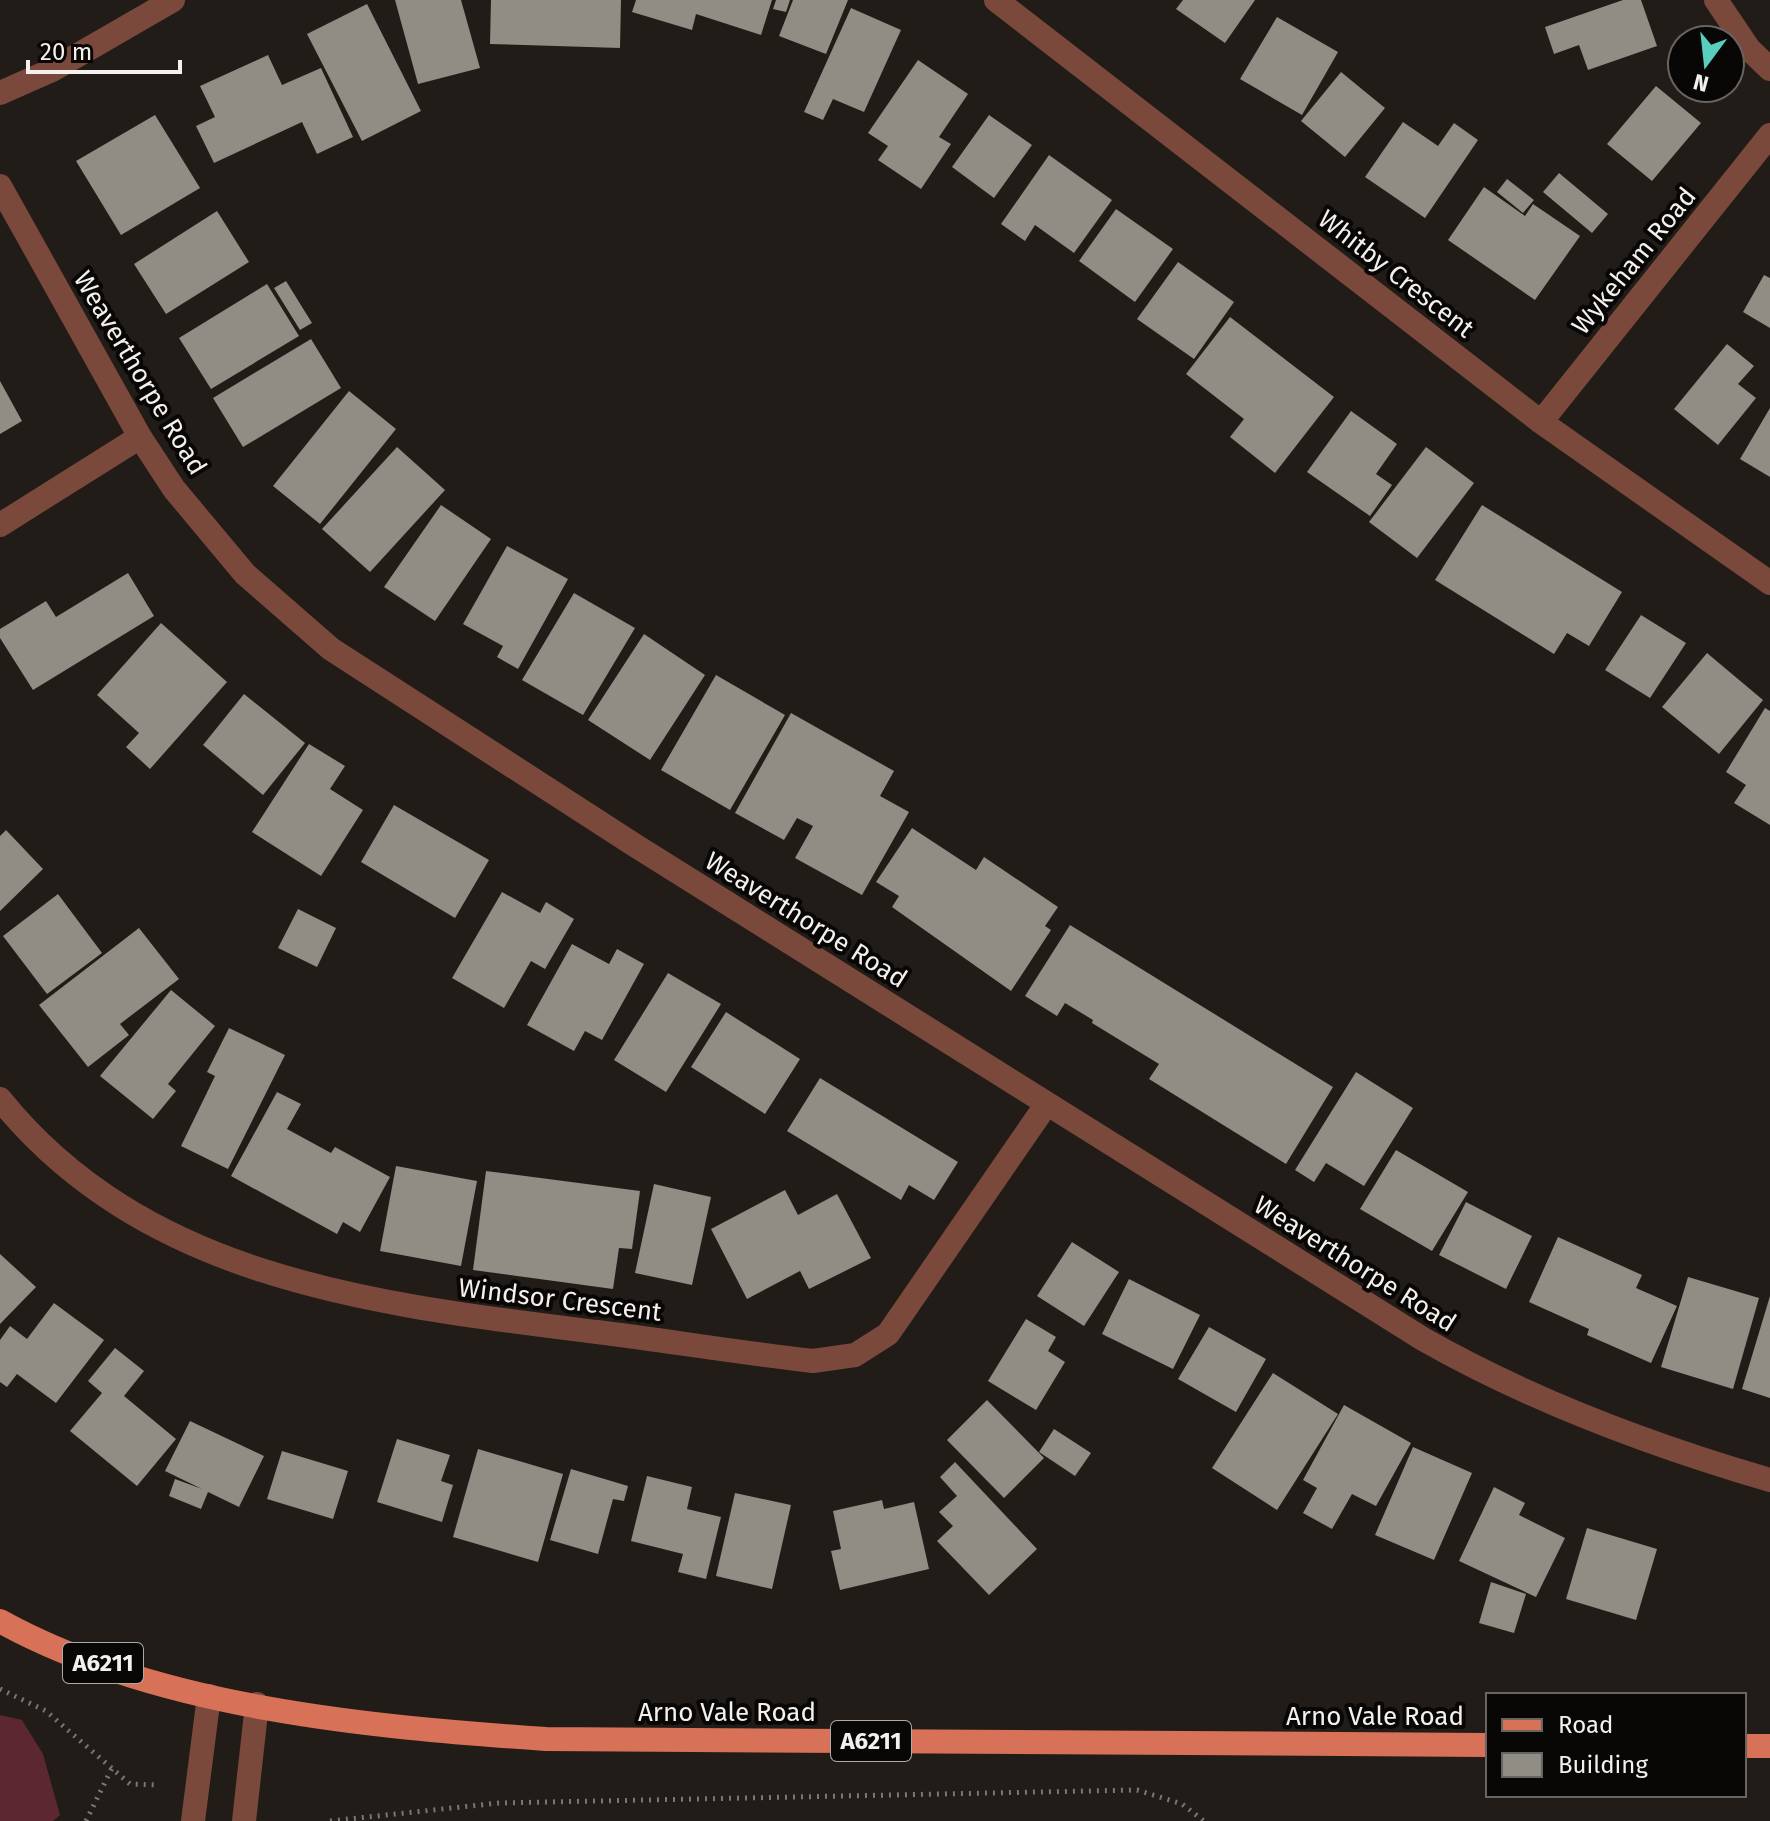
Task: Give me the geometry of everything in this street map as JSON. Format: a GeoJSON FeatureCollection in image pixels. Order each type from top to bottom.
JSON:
{"type":"FeatureCollection","features":[{"type":"Feature","properties":{"kind":"main road","name":"A6211"},"geometry":{"type":"LineString","coordinates":[[0,1621],[81,1656],[209,1696]]}},
{"type":"Feature","properties":{"kind":"main road","name":"Arno Vale Road"},"geometry":{"type":"LineString","coordinates":[[209,1696],[432,1731],[546,1739],[1486,1745]]}},
{"type":"Feature","properties":{"kind":"main road"},"geometry":{"type":"LineString","coordinates":[[1746,1746],[1770,1746]]}},
{"type":"Feature","properties":{"kind":"street"},"geometry":{"type":"LineString","coordinates":[[0,93],[52,70],[173,0]]}},
{"type":"Feature","properties":{"kind":"street","name":"Whitby Crescent"},"geometry":{"type":"LineString","coordinates":[[996,0],[1541,422],[1770,583]]}},
{"type":"Feature","properties":{"kind":"street"},"geometry":{"type":"LineString","coordinates":[[1716,0],[1749,49],[1770,69]]}},
{"type":"Feature","properties":{"kind":"street","name":"Wykeham Road"},"geometry":{"type":"LineString","coordinates":[[1541,422],[1770,135]]}},
{"type":"Feature","properties":{"kind":"street","name":"Weaverthorpe Road"},"geometry":{"type":"LineString","coordinates":[[0,186],[140,437],[174,489],[245,574],[331,649],[1046,1105],[1464,1363],[1544,1400],[1629,1433],[1770,1480]]}},
{"type":"Feature","properties":{"kind":"street"},"geometry":{"type":"LineString","coordinates":[[0,525],[140,437]]}},
{"type":"Feature","properties":{"kind":"street","name":"Windsor Crescent"},"geometry":{"type":"LineString","coordinates":[[0,1099],[58,1157],[114,1202],[144,1222],[221,1259],[295,1280],[447,1314],[813,1361],[855,1355],[888,1334],[1046,1105]]}},
{"type":"Feature","properties":{"kind":"street"},"geometry":{"type":"LineString","coordinates":[[193,1821],[209,1696]]}},
{"type":"Feature","properties":{"kind":"street"},"geometry":{"type":"LineString","coordinates":[[244,1821],[257,1704]]}},
{"type":"Feature","properties":{"kind":"path"},"geometry":{"type":"LineString","coordinates":[[0,1689],[46,1711],[130,1784],[196,1785]]}},
{"type":"Feature","properties":{"kind":"path"},"geometry":{"type":"LineString","coordinates":[[86,1821],[112,1768]]}},
{"type":"Feature","properties":{"kind":"path"},"geometry":{"type":"LineString","coordinates":[[330,1821],[499,1803],[1121,1790],[1137,1790],[1182,1804],[1204,1821]]}},
{"type":"Feature","properties":{"kind":"shaded area"},"geometry":{"type":"Polygon","coordinates":[[[0,1715],[22,1720],[43,1754],[60,1815],[53,1821],[0,1821],[0,1715]]]}},
{"type":"Feature","properties":{"kind":"building"},"geometry":{"type":"Polygon","coordinates":[[[395,0],[461,0],[480,68],[418,84],[395,0]]]}},
{"type":"Feature","properties":{"kind":"building"},"geometry":{"type":"Polygon","coordinates":[[[491,0],[621,0],[620,48],[490,44],[491,0]]]}},
{"type":"Feature","properties":{"kind":"building"},"geometry":{"type":"Polygon","coordinates":[[[636,0],[772,0],[761,35],[696,14],[692,30],[632,12],[636,0]]]}},
{"type":"Feature","properties":{"kind":"building"},"geometry":{"type":"Polygon","coordinates":[[[776,0],[790,0],[786,12],[773,9],[776,0]]]}},
{"type":"Feature","properties":{"kind":"building"},"geometry":{"type":"Polygon","coordinates":[[[793,0],[848,0],[826,54],[779,36],[793,0]]]}},
{"type":"Feature","properties":{"kind":"building"},"geometry":{"type":"Polygon","coordinates":[[[1183,0],[1255,0],[1225,43],[1176,9],[1183,0]]]}},
{"type":"Feature","properties":{"kind":"building"},"geometry":{"type":"Polygon","coordinates":[[[1623,0],[1641,0],[1657,46],[1588,70],[1579,45],[1554,54],[1545,27],[1623,0]]]}},
{"type":"Feature","properties":{"kind":"building"},"geometry":{"type":"Polygon","coordinates":[[[367,4],[421,111],[362,141],[307,34],[367,4]]]}},
{"type":"Feature","properties":{"kind":"building"},"geometry":{"type":"Polygon","coordinates":[[[851,8],[901,30],[864,112],[833,99],[823,120],[804,112],[851,8]]]}},
{"type":"Feature","properties":{"kind":"building"},"geometry":{"type":"Polygon","coordinates":[[[1277,17],[1338,52],[1302,115],[1240,79],[1277,17]]]}},
{"type":"Feature","properties":{"kind":"building"},"geometry":{"type":"Polygon","coordinates":[[[268,55],[282,85],[321,68],[353,137],[317,154],[302,122],[214,163],[196,126],[215,117],[200,86],[268,55]]]}},
{"type":"Feature","properties":{"kind":"building"},"geometry":{"type":"Polygon","coordinates":[[[918,60],[968,94],[939,137],[951,144],[921,189],[878,160],[888,146],[868,133],[918,60]]]}},
{"type":"Feature","properties":{"kind":"building"},"geometry":{"type":"Polygon","coordinates":[[[1341,72],[1385,108],[1345,157],[1301,121],[1341,72]]]}},
{"type":"Feature","properties":{"kind":"building"},"geometry":{"type":"Polygon","coordinates":[[[1656,86],[1666,94],[1666,104],[1678,104],[1701,123],[1652,181],[1607,144],[1656,86]]]}},
{"type":"Feature","properties":{"kind":"building"},"geometry":{"type":"Polygon","coordinates":[[[155,115],[200,188],[121,235],[76,161],[155,115]]]}},
{"type":"Feature","properties":{"kind":"building"},"geometry":{"type":"Polygon","coordinates":[[[989,115],[1032,145],[994,198],[952,167],[989,115]]]}},
{"type":"Feature","properties":{"kind":"building"},"geometry":{"type":"Polygon","coordinates":[[[1403,122],[1438,146],[1454,123],[1478,140],[1425,218],[1365,177],[1403,122]]]}},
{"type":"Feature","properties":{"kind":"building"},"geometry":{"type":"Polygon","coordinates":[[[1049,155],[1112,200],[1074,253],[1035,225],[1025,241],[1001,224],[1049,155]]]}},
{"type":"Feature","properties":{"kind":"building"},"geometry":{"type":"Polygon","coordinates":[[[1559,173],[1608,214],[1592,233],[1543,192],[1559,173]]]}},
{"type":"Feature","properties":{"kind":"building"},"geometry":{"type":"Polygon","coordinates":[[[1507,179],[1534,200],[1523,213],[1497,192],[1507,179]]]}},
{"type":"Feature","properties":{"kind":"building"},"geometry":{"type":"Polygon","coordinates":[[[1484,187],[1525,216],[1533,204],[1580,236],[1535,300],[1448,240],[1484,187]]]}},
{"type":"Feature","properties":{"kind":"building"},"geometry":{"type":"Polygon","coordinates":[[[1116,209],[1173,249],[1135,302],[1079,261],[1116,209]]]}},
{"type":"Feature","properties":{"kind":"building"},"geometry":{"type":"Polygon","coordinates":[[[217,211],[249,262],[166,314],[134,264],[217,211]]]}},
{"type":"Feature","properties":{"kind":"building"},"geometry":{"type":"Polygon","coordinates":[[[1178,262],[1234,302],[1194,359],[1137,319],[1178,262]]]}},
{"type":"Feature","properties":{"kind":"building"},"geometry":{"type":"Polygon","coordinates":[[[1764,275],[1770,278],[1770,328],[1743,312],[1764,275]]]}},
{"type":"Feature","properties":{"kind":"building"},"geometry":{"type":"Polygon","coordinates":[[[286,281],[312,323],[300,330],[274,288],[286,281]]]}},
{"type":"Feature","properties":{"kind":"building"},"geometry":{"type":"Polygon","coordinates":[[[267,284],[299,336],[211,389],[179,338],[267,284]]]}},
{"type":"Feature","properties":{"kind":"building"},"geometry":{"type":"Polygon","coordinates":[[[1230,317],[1334,397],[1275,473],[1230,437],[1244,419],[1186,374],[1230,317]]]}},
{"type":"Feature","properties":{"kind":"building"},"geometry":{"type":"Polygon","coordinates":[[[311,339],[341,388],[243,447],[213,398],[311,339]]]}},
{"type":"Feature","properties":{"kind":"building"},"geometry":{"type":"Polygon","coordinates":[[[1727,344],[1754,366],[1738,384],[1756,398],[1718,445],[1674,409],[1727,344]]]}},
{"type":"Feature","properties":{"kind":"building"},"geometry":{"type":"Polygon","coordinates":[[[0,381],[22,421],[0,434],[0,381]]]}},
{"type":"Feature","properties":{"kind":"building"},"geometry":{"type":"Polygon","coordinates":[[[349,391],[396,429],[320,524],[273,486],[349,391]]]}},
{"type":"Feature","properties":{"kind":"building"},"geometry":{"type":"Polygon","coordinates":[[[1770,408],[1770,477],[1740,459],[1770,408]]]}},
{"type":"Feature","properties":{"kind":"building"},"geometry":{"type":"Polygon","coordinates":[[[1351,411],[1397,444],[1376,474],[1392,485],[1370,516],[1307,472],[1351,411]]]}},
{"type":"Feature","properties":{"kind":"building"},"geometry":{"type":"Polygon","coordinates":[[[397,447],[445,490],[370,572],[322,529],[397,447]]]}},
{"type":"Feature","properties":{"kind":"building"},"geometry":{"type":"Polygon","coordinates":[[[1426,447],[1474,483],[1417,558],[1369,522],[1426,447]]]}},
{"type":"Feature","properties":{"kind":"building"},"geometry":{"type":"Polygon","coordinates":[[[441,505],[491,539],[435,621],[384,587],[441,505]]]}},
{"type":"Feature","properties":{"kind":"building"},"geometry":{"type":"Polygon","coordinates":[[[1482,505],[1622,592],[1589,646],[1567,633],[1554,654],[1435,580],[1482,505]]]}},
{"type":"Feature","properties":{"kind":"building"},"geometry":{"type":"Polygon","coordinates":[[[507,546],[568,579],[518,669],[497,657],[503,646],[463,624],[507,546]]]}},
{"type":"Feature","properties":{"kind":"building"},"geometry":{"type":"Polygon","coordinates":[[[128,573],[154,616],[33,690],[0,638],[0,629],[46,601],[56,617],[128,573]]]}},
{"type":"Feature","properties":{"kind":"building"},"geometry":{"type":"Polygon","coordinates":[[[574,593],[635,628],[583,715],[522,680],[574,593]]]}},
{"type":"Feature","properties":{"kind":"building"},"geometry":{"type":"Polygon","coordinates":[[[1641,615],[1686,643],[1650,698],[1605,670],[1641,615]]]}},
{"type":"Feature","properties":{"kind":"building"},"geometry":{"type":"Polygon","coordinates":[[[161,623],[227,682],[150,769],[126,747],[139,733],[97,695],[161,623]]]}},
{"type":"Feature","properties":{"kind":"building"},"geometry":{"type":"Polygon","coordinates":[[[644,634],[705,675],[650,760],[588,720],[644,634]]]}},
{"type":"Feature","properties":{"kind":"building"},"geometry":{"type":"Polygon","coordinates":[[[1707,653],[1763,700],[1719,754],[1662,707],[1707,653]]]}},
{"type":"Feature","properties":{"kind":"building"},"geometry":{"type":"Polygon","coordinates":[[[716,675],[785,715],[730,810],[661,770],[716,675]]]}},
{"type":"Feature","properties":{"kind":"building"},"geometry":{"type":"Polygon","coordinates":[[[244,694],[305,743],[263,795],[203,745],[244,694]]]}},
{"type":"Feature","properties":{"kind":"building"},"geometry":{"type":"Polygon","coordinates":[[[1765,708],[1770,711],[1770,825],[1734,803],[1746,785],[1726,772],[1765,708]]]}},
{"type":"Feature","properties":{"kind":"building"},"geometry":{"type":"Polygon","coordinates":[[[791,713],[894,771],[880,796],[909,812],[862,895],[795,858],[813,826],[797,818],[784,840],[735,813],[791,713]]]}},
{"type":"Feature","properties":{"kind":"building"},"geometry":{"type":"Polygon","coordinates":[[[309,744],[345,766],[330,789],[363,810],[321,876],[252,832],[309,744]]]}},
{"type":"Feature","properties":{"kind":"building"},"geometry":{"type":"Polygon","coordinates":[[[394,805],[489,860],[455,918],[361,862],[394,805]]]}},
{"type":"Feature","properties":{"kind":"building"},"geometry":{"type":"Polygon","coordinates":[[[912,828],[976,870],[984,857],[1058,907],[1045,926],[1051,930],[1011,991],[892,907],[899,896],[876,882],[912,828]]]}},
{"type":"Feature","properties":{"kind":"building"},"geometry":{"type":"Polygon","coordinates":[[[6,830],[43,869],[0,911],[0,836],[6,830]]]}},
{"type":"Feature","properties":{"kind":"building"},"geometry":{"type":"Polygon","coordinates":[[[502,892],[540,913],[546,902],[574,919],[545,969],[531,961],[504,1008],[452,978],[502,892]]]}},
{"type":"Feature","properties":{"kind":"building"},"geometry":{"type":"Polygon","coordinates":[[[58,894],[102,953],[47,994],[3,936],[58,894]]]}},
{"type":"Feature","properties":{"kind":"building"},"geometry":{"type":"Polygon","coordinates":[[[298,909],[336,928],[317,967],[278,948],[298,909]]]}},
{"type":"Feature","properties":{"kind":"building"},"geometry":{"type":"Polygon","coordinates":[[[1070,925],[1333,1087],[1286,1164],[1149,1079],[1159,1064],[1092,1023],[1093,1020],[1065,1003],[1057,1016],[1025,996],[1070,925]]]}},
{"type":"Feature","properties":{"kind":"building"},"geometry":{"type":"Polygon","coordinates":[[[139,928],[179,979],[120,1024],[129,1035],[88,1067],[39,1005],[139,928]]]}},
{"type":"Feature","properties":{"kind":"building"},"geometry":{"type":"Polygon","coordinates":[[[572,944],[609,964],[617,949],[644,964],[602,1040],[585,1031],[574,1051],[527,1025],[572,944]]]}},
{"type":"Feature","properties":{"kind":"building"},"geometry":{"type":"Polygon","coordinates":[[[668,973],[721,1004],[666,1092],[614,1060],[668,973]]]}},
{"type":"Feature","properties":{"kind":"building"},"geometry":{"type":"Polygon","coordinates":[[[171,990],[215,1026],[168,1084],[176,1091],[153,1119],[100,1076],[171,990]]]}},
{"type":"Feature","properties":{"kind":"building"},"geometry":{"type":"Polygon","coordinates":[[[726,1012],[800,1059],[765,1114],[691,1067],[726,1012]]]}},
{"type":"Feature","properties":{"kind":"building"},"geometry":{"type":"Polygon","coordinates":[[[229,1028],[285,1055],[228,1169],[181,1146],[215,1076],[207,1072],[229,1028]]]}},
{"type":"Feature","properties":{"kind":"building"},"geometry":{"type":"Polygon","coordinates":[[[1356,1072],[1413,1108],[1364,1186],[1326,1163],[1314,1182],[1295,1170],[1356,1072]]]}},
{"type":"Feature","properties":{"kind":"building"},"geometry":{"type":"Polygon","coordinates":[[[820,1078],[958,1162],[934,1200],[909,1185],[901,1200],[787,1131],[820,1078]]]}},
{"type":"Feature","properties":{"kind":"building"},"geometry":{"type":"Polygon","coordinates":[[[277,1092],[301,1104],[287,1129],[331,1153],[335,1147],[390,1177],[360,1232],[343,1222],[337,1234],[231,1176],[277,1092]]]}},
{"type":"Feature","properties":{"kind":"building"},"geometry":{"type":"Polygon","coordinates":[[[1396,1150],[1468,1192],[1432,1251],[1360,1209],[1396,1150]]]}},
{"type":"Feature","properties":{"kind":"building"},"geometry":{"type":"Polygon","coordinates":[[[396,1166],[477,1181],[461,1266],[380,1251],[396,1166]]]}},
{"type":"Feature","properties":{"kind":"building"},"geometry":{"type":"Polygon","coordinates":[[[486,1171],[640,1191],[632,1249],[619,1248],[613,1289],[473,1270],[486,1171]]]}},
{"type":"Feature","properties":{"kind":"building"},"geometry":{"type":"Polygon","coordinates":[[[654,1184],[711,1197],[692,1285],[635,1273],[654,1184]]]}},
{"type":"Feature","properties":{"kind":"building"},"geometry":{"type":"Polygon","coordinates":[[[785,1190],[798,1215],[837,1194],[871,1258],[809,1289],[800,1271],[747,1299],[711,1229],[785,1190]]]}},
{"type":"Feature","properties":{"kind":"building"},"geometry":{"type":"Polygon","coordinates":[[[1466,1202],[1532,1236],[1506,1289],[1439,1255],[1466,1202]]]}},
{"type":"Feature","properties":{"kind":"building"},"geometry":{"type":"Polygon","coordinates":[[[1558,1237],[1642,1275],[1636,1288],[1677,1306],[1651,1363],[1587,1335],[1589,1329],[1529,1302],[1558,1237]]]}},
{"type":"Feature","properties":{"kind":"building"},"geometry":{"type":"Polygon","coordinates":[[[1072,1242],[1119,1272],[1084,1326],[1037,1296],[1072,1242]]]}},
{"type":"Feature","properties":{"kind":"building"},"geometry":{"type":"Polygon","coordinates":[[[0,1254],[36,1287],[0,1324],[0,1254]]]}},
{"type":"Feature","properties":{"kind":"building"},"geometry":{"type":"Polygon","coordinates":[[[1688,1277],[1759,1298],[1733,1389],[1661,1367],[1688,1277]]]}},
{"type":"Feature","properties":{"kind":"building"},"geometry":{"type":"Polygon","coordinates":[[[1129,1279],[1200,1315],[1173,1369],[1102,1334],[1129,1279]]]}},
{"type":"Feature","properties":{"kind":"building"},"geometry":{"type":"Polygon","coordinates":[[[1770,1296],[1770,1398],[1742,1389],[1770,1296]]]}},
{"type":"Feature","properties":{"kind":"building"},"geometry":{"type":"Polygon","coordinates":[[[54,1303],[104,1340],[56,1403],[17,1374],[7,1387],[0,1382],[0,1340],[10,1326],[27,1339],[54,1303]]]}},
{"type":"Feature","properties":{"kind":"building"},"geometry":{"type":"Polygon","coordinates":[[[1026,1319],[1056,1337],[1048,1351],[1065,1362],[1036,1410],[988,1381],[1026,1319]]]}},
{"type":"Feature","properties":{"kind":"building"},"geometry":{"type":"Polygon","coordinates":[[[1209,1327],[1266,1359],[1236,1412],[1178,1379],[1209,1327]]]}},
{"type":"Feature","properties":{"kind":"building"},"geometry":{"type":"Polygon","coordinates":[[[115,1348],[144,1371],[124,1396],[176,1439],[137,1486],[70,1431],[102,1393],[88,1381],[115,1348]]]}},
{"type":"Feature","properties":{"kind":"building"},"geometry":{"type":"Polygon","coordinates":[[[1273,1373],[1338,1414],[1277,1510],[1212,1468],[1273,1373]]]}},
{"type":"Feature","properties":{"kind":"building"},"geometry":{"type":"Polygon","coordinates":[[[987,1400],[1044,1458],[1004,1498],[947,1440],[987,1400]]]}},
{"type":"Feature","properties":{"kind":"building"},"geometry":{"type":"Polygon","coordinates":[[[1344,1405],[1411,1443],[1376,1506],[1352,1494],[1332,1529],[1303,1513],[1317,1488],[1303,1480],[1344,1405]]]}},
{"type":"Feature","properties":{"kind":"building"},"geometry":{"type":"Polygon","coordinates":[[[190,1421],[264,1456],[239,1507],[208,1492],[201,1509],[169,1496],[175,1479],[202,1489],[165,1471],[190,1421]]]}},
{"type":"Feature","properties":{"kind":"building"},"geometry":{"type":"Polygon","coordinates":[[[1054,1429],[1091,1453],[1075,1476],[1039,1452],[1054,1429]]]}},
{"type":"Feature","properties":{"kind":"building"},"geometry":{"type":"Polygon","coordinates":[[[397,1439],[450,1455],[441,1481],[453,1485],[442,1522],[377,1502],[397,1439]]]}},
{"type":"Feature","properties":{"kind":"building"},"geometry":{"type":"Polygon","coordinates":[[[1413,1447],[1472,1473],[1434,1560],[1375,1535],[1413,1447]]]}},
{"type":"Feature","properties":{"kind":"building"},"geometry":{"type":"Polygon","coordinates":[[[478,1449],[563,1474],[538,1562],[453,1537],[478,1449]]]}},
{"type":"Feature","properties":{"kind":"building"},"geometry":{"type":"Polygon","coordinates":[[[282,1451],[348,1471],[333,1519],[267,1499],[282,1451]]]}},
{"type":"Feature","properties":{"kind":"building"},"geometry":{"type":"Polygon","coordinates":[[[955,1462],[1037,1549],[989,1595],[937,1541],[953,1526],[939,1512],[957,1496],[940,1477],[955,1462]]]}},
{"type":"Feature","properties":{"kind":"building"},"geometry":{"type":"Polygon","coordinates":[[[571,1469],[628,1486],[624,1501],[613,1499],[598,1554],[550,1540],[571,1469]]]}},
{"type":"Feature","properties":{"kind":"building"},"geometry":{"type":"Polygon","coordinates":[[[647,1476],[692,1487],[687,1509],[721,1517],[706,1579],[678,1572],[683,1554],[631,1541],[647,1476]]]}},
{"type":"Feature","properties":{"kind":"building"},"geometry":{"type":"Polygon","coordinates":[[[1494,1487],[1525,1503],[1519,1515],[1565,1538],[1536,1597],[1459,1561],[1494,1487]]]}},
{"type":"Feature","properties":{"kind":"building"},"geometry":{"type":"Polygon","coordinates":[[[735,1493],[791,1505],[772,1589],[716,1576],[735,1493]]]}},
{"type":"Feature","properties":{"kind":"building"},"geometry":{"type":"Polygon","coordinates":[[[882,1500],[884,1509],[914,1502],[929,1569],[840,1590],[831,1551],[841,1549],[833,1511],[882,1500]]]}},
{"type":"Feature","properties":{"kind":"building"},"geometry":{"type":"Polygon","coordinates":[[[1587,1528],[1657,1549],[1636,1620],[1566,1599],[1587,1528]]]}},
{"type":"Feature","properties":{"kind":"building"},"geometry":{"type":"Polygon","coordinates":[[[1491,1582],[1526,1594],[1514,1633],[1479,1623],[1491,1582]]]}}]}
